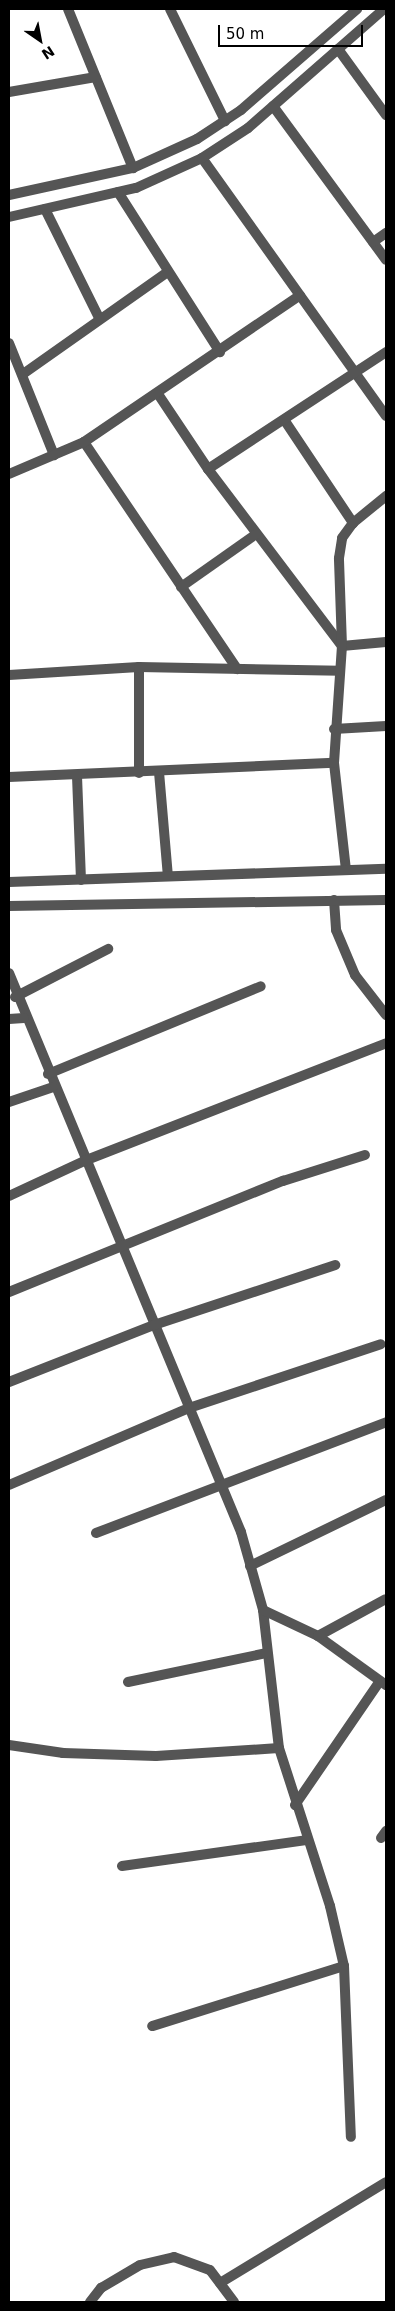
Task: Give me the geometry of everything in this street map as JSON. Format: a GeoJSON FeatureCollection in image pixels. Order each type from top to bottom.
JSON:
{"type":"FeatureCollection","features":[{"type":"Feature","properties":{"kind":"street"},"geometry":{"type":"LineString","coordinates":[[68,9],[133,168]]}},
{"type":"Feature","properties":{"kind":"street"},"geometry":{"type":"LineString","coordinates":[[170,9],[225,122]]}},
{"type":"Feature","properties":{"kind":"street"},"geometry":{"type":"LineString","coordinates":[[9,195],[133,168],[225,122],[356,9]]}},
{"type":"Feature","properties":{"kind":"street"},"geometry":{"type":"LineString","coordinates":[[9,217],[118,192],[202,158],[273,106],[384,9]]}},
{"type":"Feature","properties":{"kind":"street"},"geometry":{"type":"LineString","coordinates":[[338,49],[386,115]]}},
{"type":"Feature","properties":{"kind":"street"},"geometry":{"type":"LineString","coordinates":[[9,92],[96,77]]}},
{"type":"Feature","properties":{"kind":"street"},"geometry":{"type":"LineString","coordinates":[[273,106],[386,260]]}},
{"type":"Feature","properties":{"kind":"street"},"geometry":{"type":"LineString","coordinates":[[202,158],[386,416]]}},
{"type":"Feature","properties":{"kind":"street"},"geometry":{"type":"LineString","coordinates":[[118,192],[166,273],[220,352]]}},
{"type":"Feature","properties":{"kind":"street"},"geometry":{"type":"LineString","coordinates":[[45,208],[100,318]]}},
{"type":"Feature","properties":{"kind":"street"},"geometry":{"type":"LineString","coordinates":[[374,242],[386,233]]}},
{"type":"Feature","properties":{"kind":"street"},"geometry":{"type":"LineString","coordinates":[[23,374],[166,273]]}},
{"type":"Feature","properties":{"kind":"street"},"geometry":{"type":"LineString","coordinates":[[9,474],[84,442],[220,352],[300,295]]}},
{"type":"Feature","properties":{"kind":"street"},"geometry":{"type":"LineString","coordinates":[[9,343],[23,374],[54,456]]}},
{"type":"Feature","properties":{"kind":"street"},"geometry":{"type":"LineString","coordinates":[[208,469],[285,421],[386,352]]}},
{"type":"Feature","properties":{"kind":"street"},"geometry":{"type":"LineString","coordinates":[[158,394],[208,469],[342,646]]}},
{"type":"Feature","properties":{"kind":"street"},"geometry":{"type":"LineString","coordinates":[[285,421],[352,523]]}},
{"type":"Feature","properties":{"kind":"street"},"geometry":{"type":"LineString","coordinates":[[84,442],[237,669]]}},
{"type":"Feature","properties":{"kind":"street"},"geometry":{"type":"LineString","coordinates":[[346,870],[334,763],[334,728],[342,646],[339,558],[342,538],[352,523],[386,496]]}},
{"type":"Feature","properties":{"kind":"street"},"geometry":{"type":"LineString","coordinates":[[181,586],[256,534]]}},
{"type":"Feature","properties":{"kind":"street"},"geometry":{"type":"LineString","coordinates":[[342,646],[386,642]]}},
{"type":"Feature","properties":{"kind":"street"},"geometry":{"type":"LineString","coordinates":[[9,675],[139,667],[340,671]]}},
{"type":"Feature","properties":{"kind":"street"},"geometry":{"type":"LineString","coordinates":[[139,667],[139,773]]}},
{"type":"Feature","properties":{"kind":"street"},"geometry":{"type":"LineString","coordinates":[[334,728],[386,726]]}},
{"type":"Feature","properties":{"kind":"street"},"geometry":{"type":"LineString","coordinates":[[9,777],[77,776],[334,763]]}},
{"type":"Feature","properties":{"kind":"street"},"geometry":{"type":"LineString","coordinates":[[159,772],[168,876]]}},
{"type":"Feature","properties":{"kind":"street"},"geometry":{"type":"LineString","coordinates":[[77,776],[81,880]]}},
{"type":"Feature","properties":{"kind":"street"},"geometry":{"type":"LineString","coordinates":[[9,882],[386,869]]}},
{"type":"Feature","properties":{"kind":"street"},"geometry":{"type":"LineString","coordinates":[[334,900],[336,930],[355,975],[386,1015]]}},
{"type":"Feature","properties":{"kind":"street"},"geometry":{"type":"LineString","coordinates":[[9,906],[386,900]]}},
{"type":"Feature","properties":{"kind":"street"},"geometry":{"type":"LineString","coordinates":[[15,997],[108,949]]}},
{"type":"Feature","properties":{"kind":"street"},"geometry":{"type":"LineString","coordinates":[[9,973],[15,997],[119,1245],[224,1486],[263,1610],[278,1748],[306,1840],[330,1906],[344,1966],[351,2136]]}},
{"type":"Feature","properties":{"kind":"street"},"geometry":{"type":"LineString","coordinates":[[48,1074],[261,986]]}},
{"type":"Feature","properties":{"kind":"street"},"geometry":{"type":"LineString","coordinates":[[9,1019],[24,1018]]}},
{"type":"Feature","properties":{"kind":"street"},"geometry":{"type":"LineString","coordinates":[[9,1196],[84,1161],[386,1043]]}},
{"type":"Feature","properties":{"kind":"street"},"geometry":{"type":"LineString","coordinates":[[9,1102],[53,1087]]}},
{"type":"Feature","properties":{"kind":"street"},"geometry":{"type":"LineString","coordinates":[[9,1292],[119,1245],[284,1182],[365,1156]]}},
{"type":"Feature","properties":{"kind":"street"},"geometry":{"type":"LineString","coordinates":[[9,1382],[154,1325],[335,1265]]}},
{"type":"Feature","properties":{"kind":"street"},"geometry":{"type":"LineString","coordinates":[[9,1485],[189,1408],[381,1344]]}},
{"type":"Feature","properties":{"kind":"street"},"geometry":{"type":"LineString","coordinates":[[96,1533],[224,1486],[386,1422]]}},
{"type":"Feature","properties":{"kind":"street"},"geometry":{"type":"LineString","coordinates":[[250,1566],[386,1500]]}},
{"type":"Feature","properties":{"kind":"street"},"geometry":{"type":"LineString","coordinates":[[318,1636],[386,1599]]}},
{"type":"Feature","properties":{"kind":"street"},"geometry":{"type":"LineString","coordinates":[[263,1610],[318,1636],[383,1683],[295,1805]]}},
{"type":"Feature","properties":{"kind":"street"},"geometry":{"type":"LineString","coordinates":[[128,1682],[268,1653]]}},
{"type":"Feature","properties":{"kind":"street"},"geometry":{"type":"LineString","coordinates":[[9,1745],[63,1753],[156,1756],[278,1748]]}},
{"type":"Feature","properties":{"kind":"street"},"geometry":{"type":"LineString","coordinates":[[122,1866],[306,1840]]}},
{"type":"Feature","properties":{"kind":"street"},"geometry":{"type":"LineString","coordinates":[[152,2026],[344,1966]]}},
{"type":"Feature","properties":{"kind":"street"},"geometry":{"type":"LineString","coordinates":[[220,2283],[386,2182]]}},
{"type":"Feature","properties":{"kind":"street"},"geometry":{"type":"LineString","coordinates":[[90,2302],[101,2288],[140,2265],[174,2257],[210,2270],[234,2302]]}}]}
